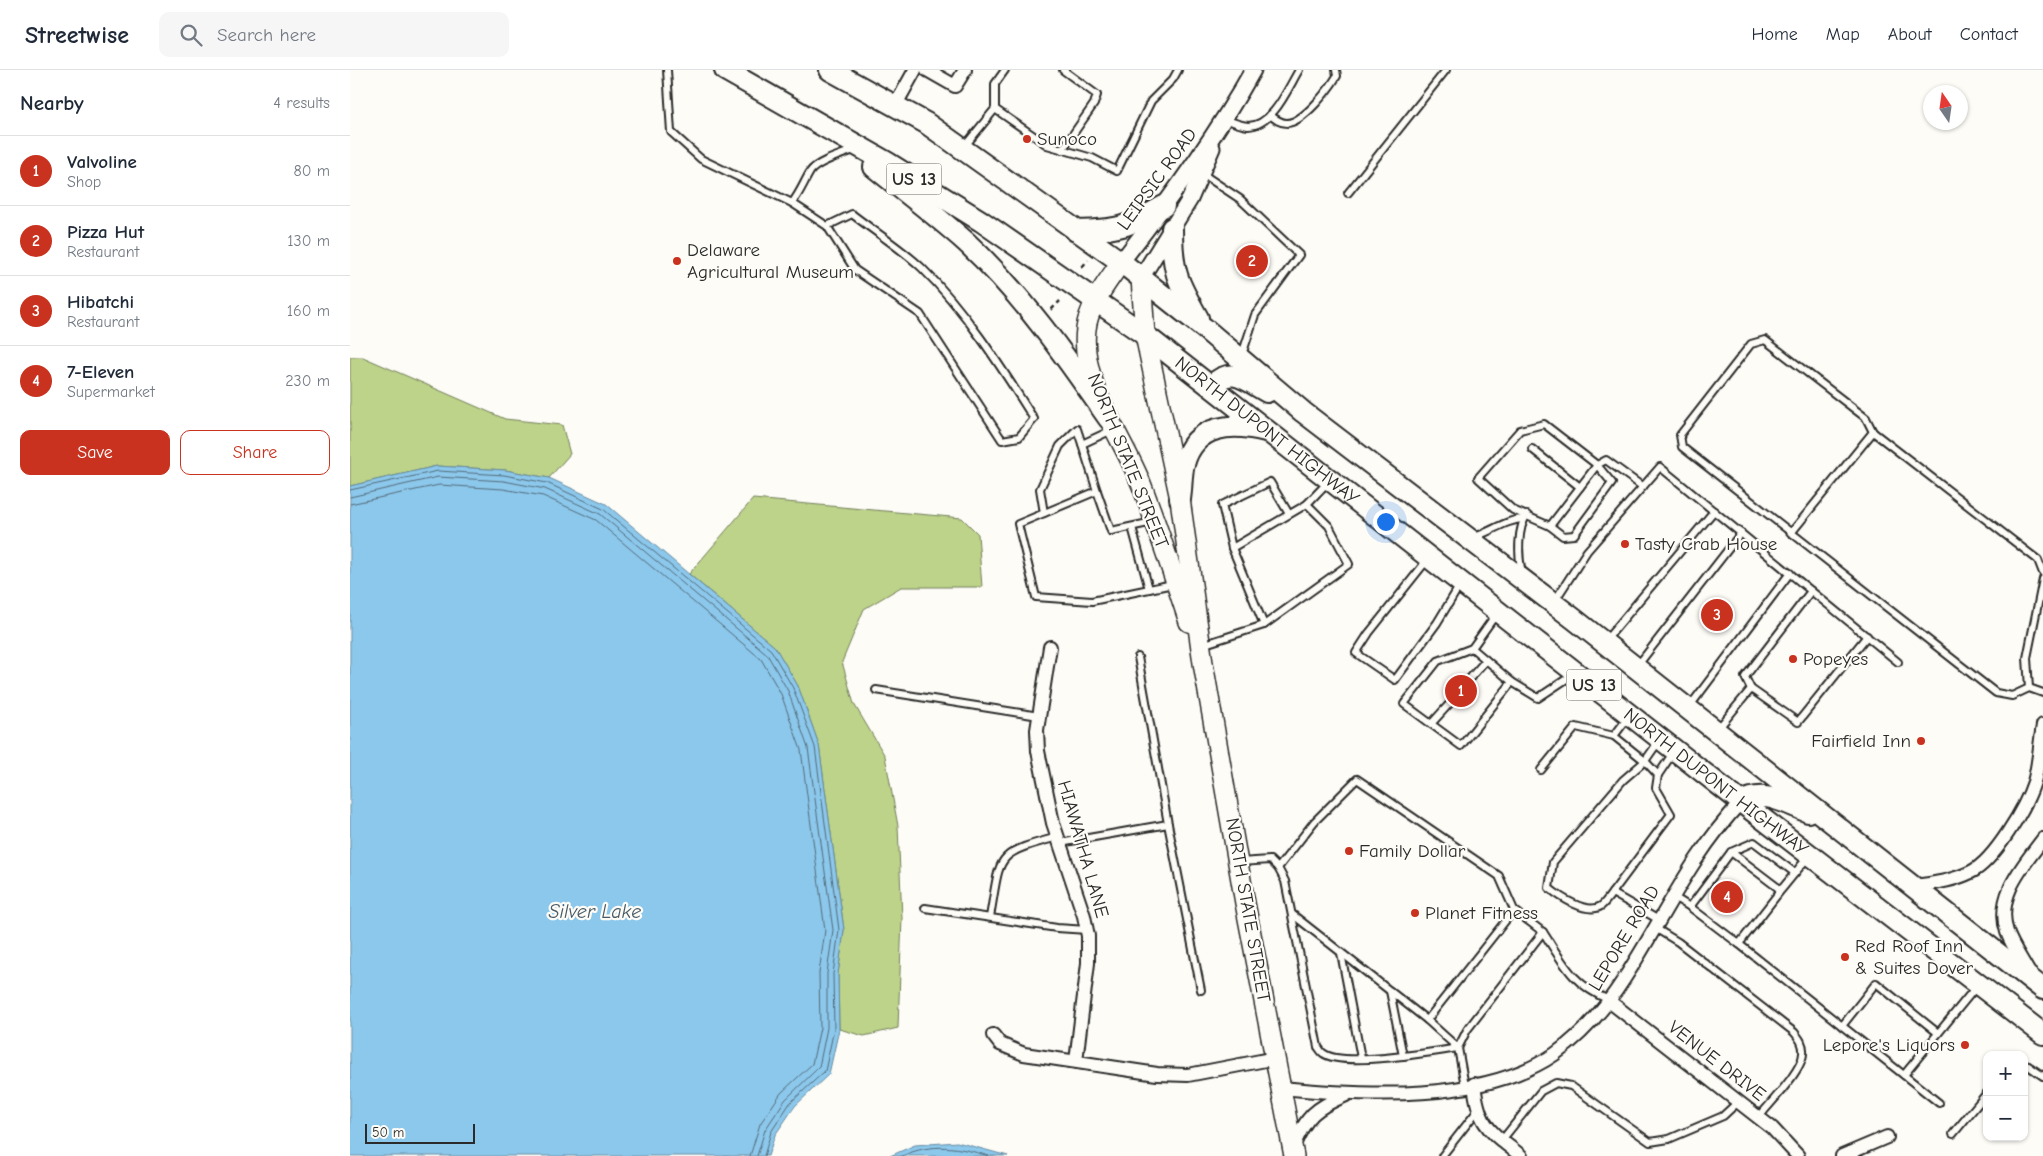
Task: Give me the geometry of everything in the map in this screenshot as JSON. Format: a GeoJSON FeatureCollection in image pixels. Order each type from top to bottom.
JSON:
{"type":"FeatureCollection","features":[{"type":"Feature","properties":{"kind":"highway","name":"NORTH DUPONT HIGHWAY"},"geometry":{"type":"LineString","coordinates":[[725,70],[888,163],[981,221],[1145,335],[1741,802],[2043,1034]]}},
{"type":"Feature","properties":{"kind":"highway","name":"NORTH DUPONT HIGHWAY"},"geometry":{"type":"LineString","coordinates":[[838,72],[964,148],[1120,262],[1204,328],[1304,412],[1525,581],[1828,820],[1915,886],[2038,986]]}},
{"type":"Feature","properties":{"kind":"highway"},"geometry":{"type":"LineString","coordinates":[[832,132],[966,242],[1048,333],[1112,424]]}},
{"type":"Feature","properties":{"kind":"highway"},"geometry":{"type":"LineString","coordinates":[[1076,231],[1115,230],[1130,225],[1164,206]]}},
{"type":"Feature","properties":{"kind":"highway"},"geometry":{"type":"LineString","coordinates":[[1172,228],[1172,260],[1175,271],[1183,291],[1204,328]]}},
{"type":"Feature","properties":{"kind":"highway"},"geometry":{"type":"LineString","coordinates":[[1211,386],[1219,378],[1236,375],[1304,412]]}},
{"type":"Feature","properties":{"kind":"highway"},"geometry":{"type":"LineString","coordinates":[[1180,499],[1184,464],[1191,448],[1202,437],[1216,429],[1229,426],[1245,426],[1271,432]]}},
{"type":"Feature","properties":{"kind":"highway"},"geometry":{"type":"LineString","coordinates":[[1741,802],[1753,796],[1767,796],[1828,820]]}},
{"type":"Feature","properties":{"kind":"highway"},"geometry":{"type":"LineString","coordinates":[[2008,1006],[2035,1013],[2043,1020]]}},
{"type":"Feature","properties":{"kind":"main road","name":"NORTH STATE STREET"},"geometry":{"type":"LineString","coordinates":[[1120,262],[1095,301],[1086,329],[1087,352],[1092,375],[1112,424],[1130,457],[1202,654]]}},
{"type":"Feature","properties":{"kind":"main road","name":"NORTH STATE STREET"},"geometry":{"type":"LineString","coordinates":[[1141,278],[1145,335],[1180,499],[1202,654],[1293,1153]]}},
{"type":"Feature","properties":{"kind":"street"},"geometry":{"type":"LineString","coordinates":[[896,106],[915,70]]}},
{"type":"Feature","properties":{"kind":"street"},"geometry":{"type":"LineString","coordinates":[[927,70],[955,86],[965,70]]}},
{"type":"Feature","properties":{"kind":"street","name":"LEIPSIC ROAD"},"geometry":{"type":"LineString","coordinates":[[1120,262],[1164,206],[1225,119],[1253,70]]}},
{"type":"Feature","properties":{"kind":"street","name":"LEIPSIC ROAD"},"geometry":{"type":"LineString","coordinates":[[1141,278],[1190,199],[1225,119]]}},
{"type":"Feature","properties":{"kind":"street","name":"HIAWATHA LANE"},"geometry":{"type":"LineString","coordinates":[[1050,647],[1039,716],[1038,750],[1059,840],[1084,916],[1086,930],[1088,963],[1076,1062]]}},
{"type":"Feature","properties":{"kind":"street"},"geometry":{"type":"LineString","coordinates":[[1915,886],[1953,880],[1973,872],[1992,855],[2006,837],[2038,784],[2043,725]]}},
{"type":"Feature","properties":{"kind":"street","name":"LEPORE ROAD"},"geometry":{"type":"LineString","coordinates":[[1282,1088],[1346,1094],[1403,1094],[1469,1085],[1519,1072],[1554,1054],[1583,1030],[1609,1001],[1657,924],[1672,896],[1710,838],[1741,802]]}},
{"type":"Feature","properties":{"kind":"street"},"geometry":{"type":"LineString","coordinates":[[2038,986],[2007,932],[2003,912],[2011,886],[2043,839]]}},
{"type":"Feature","properties":{"kind":"street","name":"VENUE DRIVE"},"geometry":{"type":"LineString","coordinates":[[1609,1001],[1759,1118],[1784,1139],[1798,1156]]}},
{"type":"Feature","properties":{"kind":"street"},"geometry":{"type":"LineString","coordinates":[[993,1035],[1000,1044],[1024,1054],[1157,1074],[1188,1075],[1276,1058]]}},
{"type":"Feature","properties":{"kind":"street"},"geometry":{"type":"LineString","coordinates":[[1469,1085],[1484,1123],[1521,1156]]}},
{"type":"Feature","properties":{"kind":"street"},"geometry":{"type":"LineString","coordinates":[[1293,1153],[1305,1122],[1313,1113],[1321,1106],[1346,1094]]}},
{"type":"Feature","properties":{"kind":"street"},"geometry":{"type":"LineString","coordinates":[[1842,1156],[1887,1137]]}},
{"type":"Feature","properties":{"kind":"lane"},"geometry":{"type":"LineString","coordinates":[[667,70],[670,132],[701,159],[792,203],[827,226],[855,270],[920,314],[1002,440],[1019,437],[1034,419],[1012,383],[955,306],[921,268],[852,214],[827,226]]}},
{"type":"Feature","properties":{"kind":"lane"},"geometry":{"type":"LineString","coordinates":[[964,148],[995,108],[995,84],[1005,70]]}},
{"type":"Feature","properties":{"kind":"lane"},"geometry":{"type":"LineString","coordinates":[[1062,150],[1096,99],[1096,92],[1063,70]]}},
{"type":"Feature","properties":{"kind":"lane"},"geometry":{"type":"LineString","coordinates":[[995,108],[1047,145],[1092,158],[1117,171],[1151,101],[1173,80],[1178,70]]}},
{"type":"Feature","properties":{"kind":"lane"},"geometry":{"type":"LineString","coordinates":[[1225,119],[1249,126],[1262,122],[1283,98],[1299,70]]}},
{"type":"Feature","properties":{"kind":"lane"},"geometry":{"type":"LineString","coordinates":[[1270,115],[1284,123],[1294,122],[1325,95],[1337,76],[1336,70]]}},
{"type":"Feature","properties":{"kind":"lane"},"geometry":{"type":"LineString","coordinates":[[1348,193],[1446,70]]}},
{"type":"Feature","properties":{"kind":"lane"},"geometry":{"type":"LineString","coordinates":[[792,203],[803,188],[811,170],[836,156],[854,150]]}},
{"type":"Feature","properties":{"kind":"lane"},"geometry":{"type":"LineString","coordinates":[[1202,173],[1240,199],[1299,255],[1255,315],[1240,358]]}},
{"type":"Feature","properties":{"kind":"lane"},"geometry":{"type":"LineString","coordinates":[[2043,573],[2038,560],[1873,432],[1866,418],[1765,340],[1751,344],[1680,435],[1682,447],[1996,693],[2012,696],[2030,688],[2043,693]]}},
{"type":"Feature","properties":{"kind":"lane"},"geometry":{"type":"LineString","coordinates":[[1082,444],[1112,424]]}},
{"type":"Feature","properties":{"kind":"lane"},"geometry":{"type":"LineString","coordinates":[[1544,424],[1597,465],[1612,483],[1574,535],[1563,536],[1550,526],[1525,517],[1513,510],[1478,478],[1520,430],[1544,424]]}},
{"type":"Feature","properties":{"kind":"lane"},"geometry":{"type":"LineString","coordinates":[[1044,513],[1040,488],[1060,446],[1077,429],[1111,531],[1154,521]]}},
{"type":"Feature","properties":{"kind":"lane"},"geometry":{"type":"LineString","coordinates":[[1791,533],[1873,432]]}},
{"type":"Feature","properties":{"kind":"lane"},"geometry":{"type":"LineString","coordinates":[[1532,449],[1580,486]]}},
{"type":"Feature","properties":{"kind":"lane"},"geometry":{"type":"LineString","coordinates":[[1550,526],[1597,465],[1606,460],[1643,487]]}},
{"type":"Feature","properties":{"kind":"lane"},"geometry":{"type":"LineString","coordinates":[[1553,603],[1588,551],[1660,467],[1898,662]]}},
{"type":"Feature","properties":{"kind":"lane"},"geometry":{"type":"LineString","coordinates":[[1232,548],[1306,504],[1330,479]]}},
{"type":"Feature","properties":{"kind":"lane"},"geometry":{"type":"LineString","coordinates":[[1264,625],[1232,548],[1222,505],[1270,482],[1289,514]]}},
{"type":"Feature","properties":{"kind":"lane"},"geometry":{"type":"LineString","coordinates":[[1097,491],[1018,524],[1036,597],[1092,602],[1176,583]]}},
{"type":"Feature","properties":{"kind":"lane"},"geometry":{"type":"LineString","coordinates":[[1202,654],[1264,625],[1348,564],[1329,526],[1306,504]]}},
{"type":"Feature","properties":{"kind":"lane"},"geometry":{"type":"LineString","coordinates":[[1604,643],[1714,511]]}},
{"type":"Feature","properties":{"kind":"lane"},"geometry":{"type":"LineString","coordinates":[[1468,538],[1491,532],[1514,519],[1525,517]]}},
{"type":"Feature","properties":{"kind":"lane"},"geometry":{"type":"LineString","coordinates":[[1525,517],[1519,550],[1525,581]]}},
{"type":"Feature","properties":{"kind":"lane"},"geometry":{"type":"LineString","coordinates":[[1132,527],[1149,589]]}},
{"type":"Feature","properties":{"kind":"lane"},"geometry":{"type":"LineString","coordinates":[[1636,668],[1741,533]]}},
{"type":"Feature","properties":{"kind":"lane"},"geometry":{"type":"LineString","coordinates":[[1430,557],[1368,634],[1356,652],[1394,680],[1437,623],[1462,582]]}},
{"type":"Feature","properties":{"kind":"lane"},"geometry":{"type":"LineString","coordinates":[[1687,709],[1790,573]]}},
{"type":"Feature","properties":{"kind":"lane"},"geometry":{"type":"LineString","coordinates":[[2030,688],[2027,658],[2043,579]]}},
{"type":"Feature","properties":{"kind":"lane"},"geometry":{"type":"LineString","coordinates":[[1811,591],[1745,677],[1752,689],[1798,722],[1867,636]]}},
{"type":"Feature","properties":{"kind":"lane"},"geometry":{"type":"LineString","coordinates":[[1499,611],[1472,648],[1438,661],[1404,704],[1461,746],[1512,682]]}},
{"type":"Feature","properties":{"kind":"lane"},"geometry":{"type":"LineString","coordinates":[[1472,648],[1512,682],[1538,698],[1577,672]]}},
{"type":"Feature","properties":{"kind":"lane"},"geometry":{"type":"LineString","coordinates":[[1138,657],[1168,824],[1201,990]]}},
{"type":"Feature","properties":{"kind":"lane"},"geometry":{"type":"LineString","coordinates":[[1464,684],[1486,660]]}},
{"type":"Feature","properties":{"kind":"lane"},"geometry":{"type":"LineString","coordinates":[[1715,731],[1752,689]]}},
{"type":"Feature","properties":{"kind":"lane"},"geometry":{"type":"LineString","coordinates":[[876,690],[1039,716]]}},
{"type":"Feature","properties":{"kind":"lane"},"geometry":{"type":"LineString","coordinates":[[1431,724],[1451,702]]}},
{"type":"Feature","properties":{"kind":"lane"},"geometry":{"type":"LineString","coordinates":[[1614,736],[1630,714]]}},
{"type":"Feature","properties":{"kind":"lane"},"geometry":{"type":"LineString","coordinates":[[1541,770],[1576,728],[1614,736],[1645,761],[1658,775]]}},
{"type":"Feature","properties":{"kind":"lane"},"geometry":{"type":"LineString","coordinates":[[1668,744],[1656,788],[1671,814],[1601,906],[1590,908],[1559,897],[1549,888],[1553,862],[1623,780],[1668,744]]}},
{"type":"Feature","properties":{"kind":"lane"},"geometry":{"type":"LineString","coordinates":[[1278,868],[1314,822],[1357,778],[1499,876],[1514,910],[1543,932],[1574,979],[1594,994],[1609,1001]]}},
{"type":"Feature","properties":{"kind":"lane"},"geometry":{"type":"LineString","coordinates":[[990,918],[999,865],[1006,856],[1021,847],[1168,824]]}},
{"type":"Feature","properties":{"kind":"lane"},"geometry":{"type":"LineString","coordinates":[[1690,907],[1731,852],[1754,842],[1795,873]]}},
{"type":"Feature","properties":{"kind":"lane"},"geometry":{"type":"LineString","coordinates":[[1731,852],[1781,890]]}},
{"type":"Feature","properties":{"kind":"lane"},"geometry":{"type":"LineString","coordinates":[[1739,944],[1810,854]]}},
{"type":"Feature","properties":{"kind":"lane"},"geometry":{"type":"LineString","coordinates":[[1239,862],[1270,860],[1278,868],[1285,881],[1318,1047],[1323,1053],[1337,1058],[1361,1058],[1403,1056],[1458,1048]]}},
{"type":"Feature","properties":{"kind":"lane"},"geometry":{"type":"LineString","coordinates":[[1612,893],[1657,924],[1794,1032],[1803,1047],[1801,1064],[1759,1118]]}},
{"type":"Feature","properties":{"kind":"lane"},"geometry":{"type":"LineString","coordinates":[[1672,896],[1690,907],[1739,944],[1939,1103]]}},
{"type":"Feature","properties":{"kind":"lane"},"geometry":{"type":"LineString","coordinates":[[925,908],[1058,928],[1086,930]]}},
{"type":"Feature","properties":{"kind":"lane"},"geometry":{"type":"LineString","coordinates":[[1427,1020],[1514,910]]}},
{"type":"Feature","properties":{"kind":"lane"},"geometry":{"type":"LineString","coordinates":[[1292,914],[1427,1020],[1458,1048],[1469,1085]]}},
{"type":"Feature","properties":{"kind":"lane"},"geometry":{"type":"LineString","coordinates":[[1458,1048],[1467,1030],[1543,932]]}},
{"type":"Feature","properties":{"kind":"lane"},"geometry":{"type":"LineString","coordinates":[[1341,953],[1361,1058]]}},
{"type":"Feature","properties":{"kind":"lane"},"geometry":{"type":"LineString","coordinates":[[1842,1026],[1876,983],[1938,1033]]}},
{"type":"Feature","properties":{"kind":"lane"},"geometry":{"type":"LineString","coordinates":[[1904,1075],[1978,984]]}},
{"type":"Feature","properties":{"kind":"lane"},"geometry":{"type":"LineString","coordinates":[[1390,991],[1403,1056]]}},
{"type":"Feature","properties":{"kind":"lane"},"geometry":{"type":"LineString","coordinates":[[2028,1066],[2043,1076]]}},
{"type":"Feature","properties":{"kind":"lane"},"geometry":{"type":"LineString","coordinates":[[1502,1140],[1541,1091],[1556,1083],[1571,1086],[1650,1142],[1669,1139],[1723,1116],[1738,1102]]}},
{"type":"Feature","properties":{"kind":"lane"},"geometry":{"type":"LineString","coordinates":[[1953,1134],[1985,1096]]}},
{"type":"Feature","properties":{"kind":"lane"},"geometry":{"type":"LineString","coordinates":[[1442,1156],[1478,1110]]}},
{"type":"Feature","properties":{"kind":"path"},"geometry":{"type":"LineString","coordinates":[[1082,267],[1088,260]]}},
{"type":"Feature","properties":{"kind":"path"},"geometry":{"type":"LineString","coordinates":[[1044,315],[1060,301]]}},
{"type":"Feature","properties":{"kind":"green space"},"geometry":{"type":"Polygon","coordinates":[[[350,357],[363,357],[505,419],[562,425],[570,454],[549,478],[505,470],[437,466],[350,486],[350,357]]]}},
{"type":"Feature","properties":{"kind":"green space"},"geometry":{"type":"Polygon","coordinates":[[[753,499],[962,518],[978,534],[982,587],[901,587],[864,609],[842,662],[854,704],[885,756],[898,826],[902,918],[898,1028],[864,1036],[839,1029],[838,974],[844,930],[819,745],[798,686],[775,647],[689,574],[753,499]]]}},
{"type":"Feature","properties":{"kind":"water","name":"Silver Lake"},"geometry":{"type":"Polygon","coordinates":[[[437,466],[505,470],[549,478],[606,504],[775,647],[798,686],[819,745],[844,930],[838,974],[839,1029],[829,1074],[795,1106],[775,1135],[768,1156],[350,1156],[350,486],[437,466]]]}},
{"type":"Feature","properties":{"kind":"water"},"geometry":{"type":"Polygon","coordinates":[[[957,1142],[1008,1156],[890,1156],[915,1145],[957,1142]]]}},
{"type":"Feature","properties":{"kind":"place","name":"Sunoco"},"geometry":{"type":"Point","coordinates":[1027,139]}},
{"type":"Feature","properties":{"kind":"place","name":"Delaware Agricultural Museum"},"geometry":{"type":"Point","coordinates":[677,261]}},
{"type":"Feature","properties":{"kind":"place","name":"Pizza Hut"},"geometry":{"type":"Point","coordinates":[1252,261]}},
{"type":"Feature","properties":{"kind":"place","name":"Tasty Crab House"},"geometry":{"type":"Point","coordinates":[1625,544]}},
{"type":"Feature","properties":{"kind":"place","name":"Hibatchi"},"geometry":{"type":"Point","coordinates":[1717,615]}},
{"type":"Feature","properties":{"kind":"place","name":"Popeyes"},"geometry":{"type":"Point","coordinates":[1793,659]}},
{"type":"Feature","properties":{"kind":"place","name":"Valvoline"},"geometry":{"type":"Point","coordinates":[1461,691]}},
{"type":"Feature","properties":{"kind":"place","name":"Fairfield Inn"},"geometry":{"type":"Point","coordinates":[1921,741]}},
{"type":"Feature","properties":{"kind":"place","name":"Family Dollar"},"geometry":{"type":"Point","coordinates":[1349,851]}},
{"type":"Feature","properties":{"kind":"place","name":"7-Eleven"},"geometry":{"type":"Point","coordinates":[1727,897]}},
{"type":"Feature","properties":{"kind":"place","name":"Planet Fitness"},"geometry":{"type":"Point","coordinates":[1415,913]}},
{"type":"Feature","properties":{"kind":"place","name":"Red Roof Inn & Suites Dover"},"geometry":{"type":"Point","coordinates":[1845,957]}},
{"type":"Feature","properties":{"kind":"place","name":"Lepore's Liquors"},"geometry":{"type":"Point","coordinates":[1965,1045]}}]}
